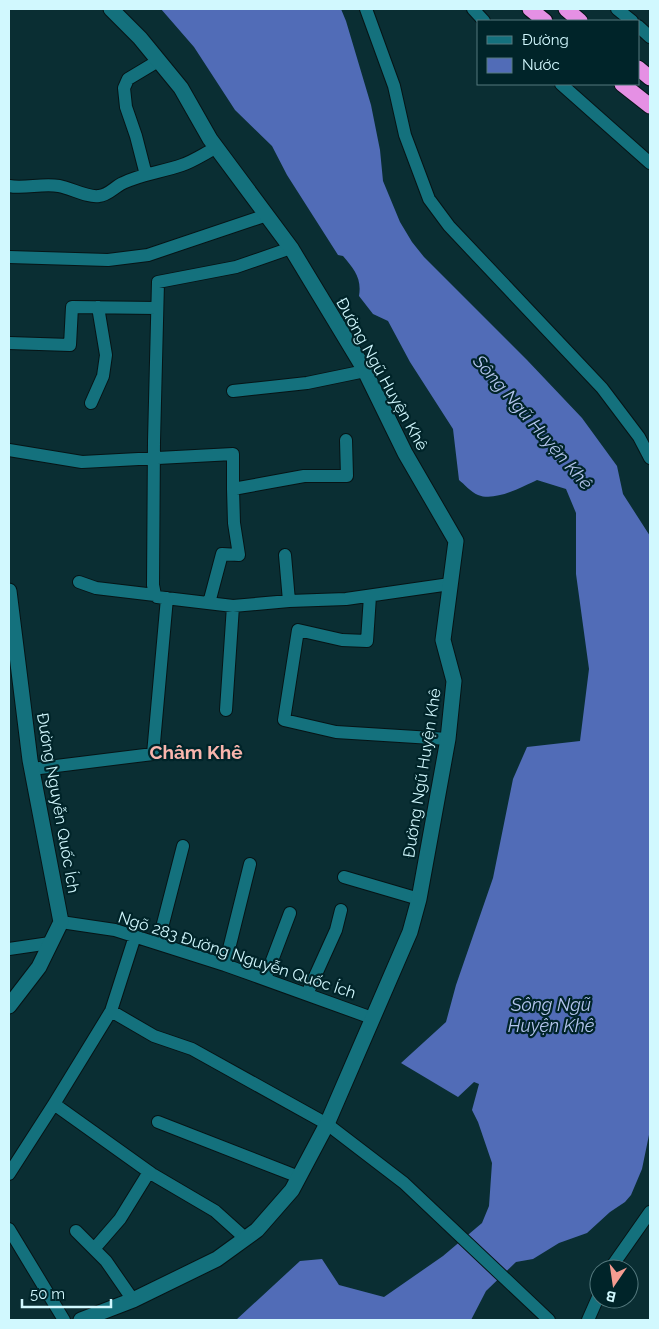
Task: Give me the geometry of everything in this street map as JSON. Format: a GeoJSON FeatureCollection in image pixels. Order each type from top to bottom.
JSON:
{"type":"FeatureCollection","features":[{"type":"Feature","properties":{"kind":"highway"},"geometry":{"type":"LineString","coordinates":[[530,9],[544,20]]}},
{"type":"Feature","properties":{"kind":"highway"},"geometry":{"type":"LineString","coordinates":[[566,9],[579,20]]}},
{"type":"Feature","properties":{"kind":"highway"},"geometry":{"type":"LineString","coordinates":[[639,69],[650,78]]}},
{"type":"Feature","properties":{"kind":"highway"},"geometry":{"type":"LineString","coordinates":[[623,85],[650,106]]}},
{"type":"Feature","properties":{"kind":"street","name":"Đường Ngũ Huyện Khê"},"geometry":{"type":"LineString","coordinates":[[81,1320],[133,1300],[217,1259],[257,1230],[292,1190],[327,1124],[410,932],[419,899],[448,739],[454,681],[443,640],[456,541],[405,453],[365,371],[291,248],[216,148],[181,88],[140,38],[111,9]]}},
{"type":"Feature","properties":{"kind":"street"},"geometry":{"type":"LineString","coordinates":[[366,9],[394,86],[405,135],[429,199],[449,226],[602,388],[639,437],[650,458]]}},
{"type":"Feature","properties":{"kind":"street"},"geometry":{"type":"LineString","coordinates":[[473,9],[483,20]]}},
{"type":"Feature","properties":{"kind":"street"},"geometry":{"type":"LineString","coordinates":[[617,9],[631,20]]}},
{"type":"Feature","properties":{"kind":"street"},"geometry":{"type":"LineString","coordinates":[[639,27],[650,37]]}},
{"type":"Feature","properties":{"kind":"street"},"geometry":{"type":"LineString","coordinates":[[146,175],[126,107],[124,88],[128,79],[158,60]]}},
{"type":"Feature","properties":{"kind":"street"},"geometry":{"type":"LineString","coordinates":[[562,85],[650,163]]}},
{"type":"Feature","properties":{"kind":"street"},"geometry":{"type":"LineString","coordinates":[[9,186],[17,188],[56,186],[71,188],[92,197],[99,196],[107,194],[122,183],[183,165],[216,148]]}},
{"type":"Feature","properties":{"kind":"street"},"geometry":{"type":"LineString","coordinates":[[9,257],[108,260],[148,255],[267,215]]}},
{"type":"Feature","properties":{"kind":"street"},"geometry":{"type":"LineString","coordinates":[[32,769],[152,754],[161,597],[153,585],[158,282],[236,267],[291,248]]}},
{"type":"Feature","properties":{"kind":"street"},"geometry":{"type":"LineString","coordinates":[[9,343],[70,345],[72,307],[157,308]]}},
{"type":"Feature","properties":{"kind":"street"},"geometry":{"type":"LineString","coordinates":[[91,403],[103,376],[106,355],[98,307]]}},
{"type":"Feature","properties":{"kind":"street"},"geometry":{"type":"LineString","coordinates":[[232,391],[307,383],[365,371]]}},
{"type":"Feature","properties":{"kind":"street"},"geometry":{"type":"LineString","coordinates":[[233,489],[304,476],[347,476],[346,440]]}},
{"type":"Feature","properties":{"kind":"street"},"geometry":{"type":"LineString","coordinates":[[9,450],[82,462],[233,454],[234,523],[239,555],[222,554],[209,603]]}},
{"type":"Feature","properties":{"kind":"street"},"geometry":{"type":"LineString","coordinates":[[286,555],[289,601]]}},
{"type":"Feature","properties":{"kind":"street"},"geometry":{"type":"LineString","coordinates":[[79,582],[96,588],[233,606],[289,601],[346,599],[450,584]]}},
{"type":"Feature","properties":{"kind":"street","name":"Đường Nguyễn Quốc Ích"},"geometry":{"type":"LineString","coordinates":[[9,591],[32,769],[61,922]]}},
{"type":"Feature","properties":{"kind":"street"},"geometry":{"type":"LineString","coordinates":[[370,596],[367,641],[342,640],[298,630],[284,720],[336,732],[448,739]]}},
{"type":"Feature","properties":{"kind":"street"},"geometry":{"type":"LineString","coordinates":[[226,710],[233,606]]}},
{"type":"Feature","properties":{"kind":"street"},"geometry":{"type":"LineString","coordinates":[[158,943],[183,846]]}},
{"type":"Feature","properties":{"kind":"street"},"geometry":{"type":"LineString","coordinates":[[224,965],[250,864]]}},
{"type":"Feature","properties":{"kind":"street"},"geometry":{"type":"LineString","coordinates":[[344,878],[419,899]]}},
{"type":"Feature","properties":{"kind":"street"},"geometry":{"type":"LineString","coordinates":[[307,994],[336,930],[340,910]]}},
{"type":"Feature","properties":{"kind":"street"},"geometry":{"type":"LineString","coordinates":[[265,979],[290,913]]}},
{"type":"Feature","properties":{"kind":"street"},"geometry":{"type":"LineString","coordinates":[[9,1006],[39,967],[61,922]]}},
{"type":"Feature","properties":{"kind":"street","name":"Ngõ 283 Đường Nguyễn Quốc Ích"},"geometry":{"type":"LineString","coordinates":[[61,922],[114,930],[158,943],[372,1018]]}},
{"type":"Feature","properties":{"kind":"street"},"geometry":{"type":"LineString","coordinates":[[9,1174],[111,1011],[135,936]]}},
{"type":"Feature","properties":{"kind":"street"},"geometry":{"type":"LineString","coordinates":[[9,949],[50,943]]}},
{"type":"Feature","properties":{"kind":"street"},"geometry":{"type":"LineString","coordinates":[[111,1011],[154,1036],[192,1049],[327,1124],[404,1183],[549,1320]]}},
{"type":"Feature","properties":{"kind":"street"},"geometry":{"type":"LineString","coordinates":[[54,1104],[149,1172],[215,1211],[245,1238]]}},
{"type":"Feature","properties":{"kind":"street"},"geometry":{"type":"LineString","coordinates":[[158,1122],[299,1177]]}},
{"type":"Feature","properties":{"kind":"street"},"geometry":{"type":"LineString","coordinates":[[94,1249],[120,1219],[149,1172]]}},
{"type":"Feature","properties":{"kind":"street"},"geometry":{"type":"LineString","coordinates":[[617,1259],[650,1212]]}},
{"type":"Feature","properties":{"kind":"street"},"geometry":{"type":"LineString","coordinates":[[9,1229],[64,1320]]}},
{"type":"Feature","properties":{"kind":"street"},"geometry":{"type":"LineString","coordinates":[[76,1231],[106,1261],[133,1300]]}},
{"type":"Feature","properties":{"kind":"water","name":"Sông Ngũ Huyện Khê"},"geometry":{"type":"Polygon","coordinates":[[[161,9],[341,9],[371,105],[380,150],[383,181],[400,222],[424,257],[582,418],[617,466],[623,494],[650,536],[650,1130],[642,1169],[631,1195],[625,1202],[610,1212],[587,1233],[559,1243],[533,1259],[516,1262],[486,1291],[471,1320],[236,1320],[300,1261],[322,1259],[339,1285],[384,1297],[443,1256],[482,1223],[489,1206],[492,1163],[472,1110],[479,1084],[474,1082],[458,1097],[401,1063],[446,1022],[456,985],[493,878],[513,779],[527,747],[580,741],[589,669],[576,574],[576,513],[566,489],[537,480],[508,493],[485,497],[475,494],[459,480],[453,429],[410,362],[388,321],[373,314],[359,296],[359,284],[354,270],[343,256],[338,255],[287,175],[272,146],[235,110],[194,47],[161,9]]]}},
{"type":"Feature","properties":{"kind":"district","name":"Châm Khê"},"geometry":{"type":"Point","coordinates":[196,752]}}]}
